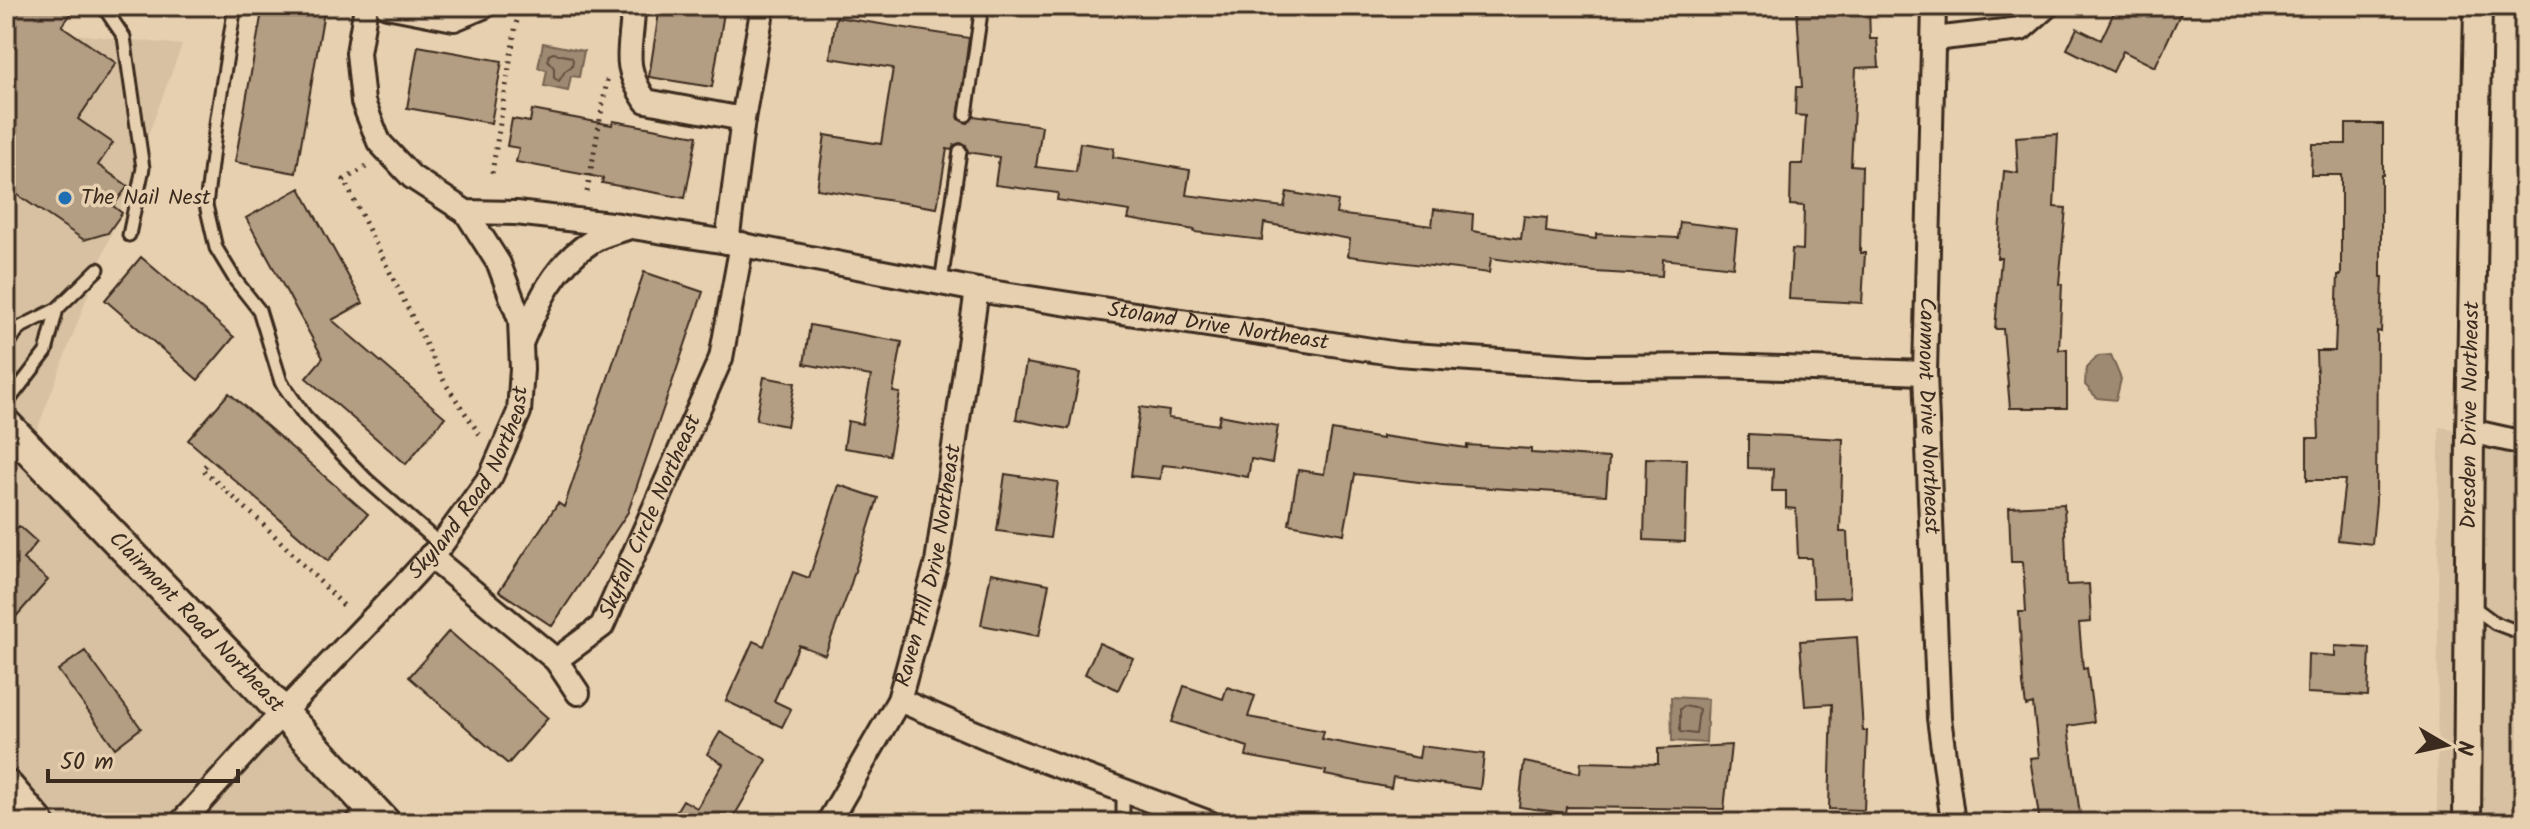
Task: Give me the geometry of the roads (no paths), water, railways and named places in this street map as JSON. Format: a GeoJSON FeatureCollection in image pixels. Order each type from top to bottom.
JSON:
{"type":"FeatureCollection","features":[{"type":"Feature","properties":{"kind":"main road","name":"Clairmont Road Northeast"},"geometry":{"type":"LineString","coordinates":[[13,438],[282,713],[368,818]]}},
{"type":"Feature","properties":{"kind":"main road"},"geometry":{"type":"LineString","coordinates":[[6,788],[36,823]]}},
{"type":"Feature","properties":{"kind":"street","name":"Skyland Road Northeast"},"geometry":{"type":"LineString","coordinates":[[181,823],[436,550],[491,476],[519,412],[520,320],[499,264],[466,212],[412,177],[379,142],[363,102],[358,53],[366,6]]}},
{"type":"Feature","properties":{"kind":"street"},"geometry":{"type":"LineString","coordinates":[[387,6],[454,19],[485,6]]}},
{"type":"Feature","properties":{"kind":"street"},"geometry":{"type":"LineString","coordinates":[[633,6],[629,68],[635,85],[646,101],[743,119]]}},
{"type":"Feature","properties":{"kind":"street","name":"Skyfall Circle Northeast"},"geometry":{"type":"LineString","coordinates":[[556,660],[602,626],[721,358],[734,243],[743,119],[763,6]]}},
{"type":"Feature","properties":{"kind":"street","name":"Canmont Drive Northeast"},"geometry":{"type":"LineString","coordinates":[[1934,6],[1925,373],[1939,718],[1953,823]]}},
{"type":"Feature","properties":{"kind":"street"},"geometry":{"type":"LineString","coordinates":[[1934,39],[2021,29],[2047,6]]}},
{"type":"Feature","properties":{"kind":"street","name":"Dresden Drive Northeast"},"geometry":{"type":"LineString","coordinates":[[2467,823],[2478,6]]}},
{"type":"Feature","properties":{"kind":"street","name":"Stoland Drive Northeast"},"geometry":{"type":"LineString","coordinates":[[466,212],[516,213],[632,227],[734,243],[977,290],[1398,354],[1588,367],[1723,366],[1925,373]]}},
{"type":"Feature","properties":{"kind":"street"},"geometry":{"type":"LineString","coordinates":[[521,344],[539,302],[558,270],[592,241],[632,227]]}},
{"type":"Feature","properties":{"kind":"street","name":"Raven Hill Drive Northeast"},"geometry":{"type":"LineString","coordinates":[[828,823],[899,700],[937,562],[977,290]]}},
{"type":"Feature","properties":{"kind":"street"},"geometry":{"type":"LineString","coordinates":[[2470,431],[2524,443]]}},
{"type":"Feature","properties":{"kind":"street"},"geometry":{"type":"LineString","coordinates":[[436,550],[556,660],[578,693]]}},
{"type":"Feature","properties":{"kind":"street"},"geometry":{"type":"LineString","coordinates":[[899,700],[1018,751],[1208,823]]}},
{"type":"Feature","properties":{"kind":"lane"},"geometry":{"type":"LineString","coordinates":[[103,6],[124,37],[143,168],[129,235]]}},
{"type":"Feature","properties":{"kind":"lane"},"geometry":{"type":"LineString","coordinates":[[235,6],[206,205],[216,248],[259,310],[281,382],[305,416],[436,550]]}},
{"type":"Feature","properties":{"kind":"lane"},"geometry":{"type":"LineString","coordinates":[[966,115],[982,6]]}},
{"type":"Feature","properties":{"kind":"lane"},"geometry":{"type":"LineString","coordinates":[[941,283],[960,151]]}},
{"type":"Feature","properties":{"kind":"lane"},"geometry":{"type":"LineString","coordinates":[[6,330],[19,328],[57,309],[98,269]]}},
{"type":"Feature","properties":{"kind":"lane"},"geometry":{"type":"LineString","coordinates":[[6,404],[46,352],[57,309]]}},
{"type":"Feature","properties":{"kind":"lane"},"geometry":{"type":"LineString","coordinates":[[6,347],[19,328]]}},
{"type":"Feature","properties":{"kind":"lane"},"geometry":{"type":"LineString","coordinates":[[2468,603],[2495,623],[2524,634]]}},
{"type":"Feature","properties":{"kind":"lane"},"geometry":{"type":"LineString","coordinates":[[1123,790],[1123,823]]}},
{"type":"Feature","properties":{"kind":"water"},"geometry":{"type":"Polygon","coordinates":[[[543,43],[584,51],[579,77],[571,76],[568,91],[544,86],[547,70],[538,68],[543,43]]]}},
{"type":"Feature","properties":{"kind":"water"},"geometry":{"type":"Polygon","coordinates":[[[2111,355],[2121,379],[2116,400],[2097,398],[2085,385],[2086,368],[2098,356],[2111,355]]]}},
{"type":"Feature","properties":{"kind":"water"},"geometry":{"type":"Polygon","coordinates":[[[1671,697],[1708,699],[1706,743],[1672,741],[1671,697]]]}},
{"type":"Feature","properties":{"kind":"place","name":"The Nail Nest"},"geometry":{"type":"Point","coordinates":[65,198]}}]}
